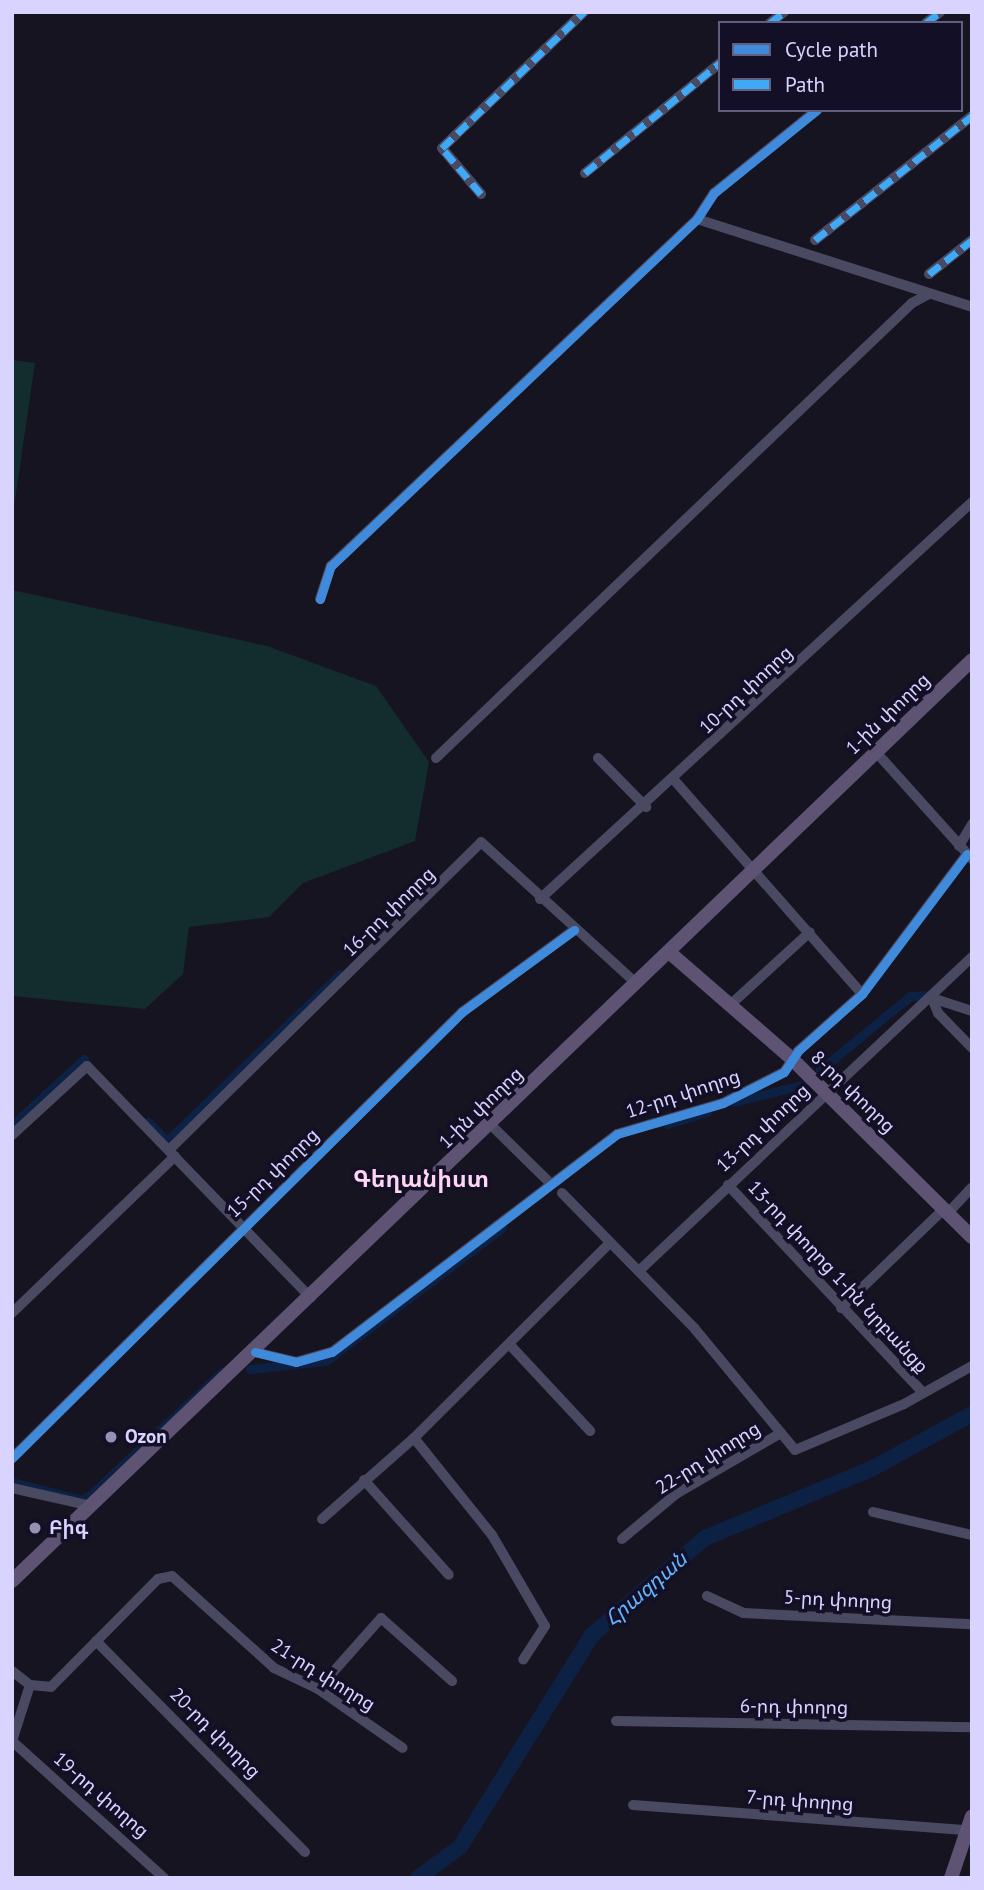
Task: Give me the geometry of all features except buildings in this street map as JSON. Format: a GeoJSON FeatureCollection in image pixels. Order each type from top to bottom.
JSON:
{"type":"FeatureCollection","features":[{"type":"Feature","properties":{"kind":"main road","name":"1-ին փողոց"},"geometry":{"type":"LineString","coordinates":[[12,1581],[255,1352],[972,660]]}},
{"type":"Feature","properties":{"kind":"main road","name":"8-րդ փողոց"},"geometry":{"type":"LineString","coordinates":[[669,952],[792,1059],[972,1237]]}},
{"type":"Feature","properties":{"kind":"main road"},"geometry":{"type":"LineString","coordinates":[[951,1878],[969,1824]]}},
{"type":"Feature","properties":{"kind":"street"},"geometry":{"type":"LineString","coordinates":[[481,194],[442,148],[584,12]]}},
{"type":"Feature","properties":{"kind":"street"},"geometry":{"type":"LineString","coordinates":[[585,173],[718,65]]}},
{"type":"Feature","properties":{"kind":"street"},"geometry":{"type":"LineString","coordinates":[[320,599],[331,566],[697,219],[714,193],[815,112]]}},
{"type":"Feature","properties":{"kind":"street"},"geometry":{"type":"LineString","coordinates":[[816,240],[972,116]]}},
{"type":"Feature","properties":{"kind":"street"},"geometry":{"type":"LineString","coordinates":[[697,219],[972,307]]}},
{"type":"Feature","properties":{"kind":"street"},"geometry":{"type":"LineString","coordinates":[[929,274],[972,240]]}},
{"type":"Feature","properties":{"kind":"street"},"geometry":{"type":"LineString","coordinates":[[436,758],[912,303],[929,294]]}},
{"type":"Feature","properties":{"kind":"street","name":"10-րդ փողոց"},"geometry":{"type":"LineString","coordinates":[[540,899],[675,781],[972,502]]}},
{"type":"Feature","properties":{"kind":"street"},"geometry":{"type":"LineString","coordinates":[[876,752],[966,853]]}},
{"type":"Feature","properties":{"kind":"street"},"geometry":{"type":"LineString","coordinates":[[598,758],[646,807]]}},
{"type":"Feature","properties":{"kind":"street"},"geometry":{"type":"LineString","coordinates":[[675,781],[862,994]]}},
{"type":"Feature","properties":{"kind":"street","name":"12-րդ փողոց"},"geometry":{"type":"LineString","coordinates":[[255,1352],[296,1362],[332,1352],[617,1134],[750,1091],[784,1072],[792,1059],[862,994],[966,853],[972,824]]}},
{"type":"Feature","properties":{"kind":"street","name":"16-րդ փողոց"},"geometry":{"type":"LineString","coordinates":[[12,1313],[481,842],[573,930],[636,983]]}},
{"type":"Feature","properties":{"kind":"street","name":"15-րդ փողոց"},"geometry":{"type":"LineString","coordinates":[[12,1458],[462,1012],[573,930]]}},
{"type":"Feature","properties":{"kind":"street"},"geometry":{"type":"LineString","coordinates":[[730,1005],[810,932]]}},
{"type":"Feature","properties":{"kind":"street","name":"13-րդ փողոց"},"geometry":{"type":"LineString","coordinates":[[641,1269],[918,1003],[932,998],[972,957]]}},
{"type":"Feature","properties":{"kind":"street"},"geometry":{"type":"LineString","coordinates":[[932,998],[972,1011]]}},
{"type":"Feature","properties":{"kind":"street"},"geometry":{"type":"LineString","coordinates":[[932,998],[937,1013],[972,1048]]}},
{"type":"Feature","properties":{"kind":"street"},"geometry":{"type":"LineString","coordinates":[[12,1135],[87,1066],[311,1298]]}},
{"type":"Feature","properties":{"kind":"street"},"geometry":{"type":"LineString","coordinates":[[491,1125],[550,1183]]}},
{"type":"Feature","properties":{"kind":"street","name":"13-րդ փողոց 1-ին նրբանցք"},"geometry":{"type":"LineString","coordinates":[[728,1185],[923,1393]]}},
{"type":"Feature","properties":{"kind":"street"},"geometry":{"type":"LineString","coordinates":[[841,1308],[972,1187]]}},
{"type":"Feature","properties":{"kind":"street"},"geometry":{"type":"LineString","coordinates":[[562,1193],[610,1243],[641,1269],[795,1450],[923,1393],[972,1366]]}},
{"type":"Feature","properties":{"kind":"street"},"geometry":{"type":"LineString","coordinates":[[322,1519],[363,1480],[414,1438],[610,1243]]}},
{"type":"Feature","properties":{"kind":"street"},"geometry":{"type":"LineString","coordinates":[[509,1344],[590,1431]]}},
{"type":"Feature","properties":{"kind":"street","name":"22-րդ փողոց"},"geometry":{"type":"LineString","coordinates":[[622,1539],[676,1494],[781,1433]]}},
{"type":"Feature","properties":{"kind":"street"},"geometry":{"type":"LineString","coordinates":[[414,1438],[492,1535],[545,1626],[523,1660]]}},
{"type":"Feature","properties":{"kind":"street"},"geometry":{"type":"LineString","coordinates":[[363,1480],[449,1575]]}},
{"type":"Feature","properties":{"kind":"street"},"geometry":{"type":"LineString","coordinates":[[12,1489],[92,1506]]}},
{"type":"Feature","properties":{"kind":"street"},"geometry":{"type":"LineString","coordinates":[[873,1512],[972,1535]]}},
{"type":"Feature","properties":{"kind":"street","name":"21-րդ փողոց"},"geometry":{"type":"LineString","coordinates":[[96,1641],[164,1576],[274,1668],[318,1689],[403,1748]]}},
{"type":"Feature","properties":{"kind":"street","name":"5-րդ փողոց"},"geometry":{"type":"LineString","coordinates":[[706,1596],[743,1613],[972,1624]]}},
{"type":"Feature","properties":{"kind":"street"},"geometry":{"type":"LineString","coordinates":[[318,1689],[381,1618],[452,1681]]}},
{"type":"Feature","properties":{"kind":"street"},"geometry":{"type":"LineString","coordinates":[[12,1671],[30,1685],[51,1687],[96,1641]]}},
{"type":"Feature","properties":{"kind":"street","name":"20-րդ փողոց"},"geometry":{"type":"LineString","coordinates":[[96,1641],[305,1852]]}},
{"type":"Feature","properties":{"kind":"street"},"geometry":{"type":"LineString","coordinates":[[12,1741],[30,1685]]}},
{"type":"Feature","properties":{"kind":"street","name":"6-րդ փողոց"},"geometry":{"type":"LineString","coordinates":[[616,1721],[972,1727]]}},
{"type":"Feature","properties":{"kind":"street","name":"19-րդ փողոց"},"geometry":{"type":"LineString","coordinates":[[12,1741],[164,1878]]}},
{"type":"Feature","properties":{"kind":"street","name":"7-րդ փողոց"},"geometry":{"type":"LineString","coordinates":[[633,1805],[969,1824]]}},
{"type":"Feature","properties":{"kind":"green space"},"geometry":{"type":"Polygon","coordinates":[[[12,360],[35,363],[12,521],[12,360]]]}},
{"type":"Feature","properties":{"kind":"green space"},"geometry":{"type":"Polygon","coordinates":[[[12,590],[267,646],[376,686],[429,762],[415,841],[303,883],[269,917],[189,927],[183,974],[145,1009],[12,996],[12,590]]]}},
{"type":"Feature","properties":{"kind":"waterway"},"geometry":{"type":"LineString","coordinates":[[148,1122],[167,1141],[340,974]]}},
{"type":"Feature","properties":{"kind":"waterway"},"geometry":{"type":"LineString","coordinates":[[820,1070],[910,996],[931,995]]}},
{"type":"Feature","properties":{"kind":"waterway"},"geometry":{"type":"LineString","coordinates":[[12,1125],[84,1059]]}},
{"type":"Feature","properties":{"kind":"waterway"},"geometry":{"type":"LineString","coordinates":[[733,1102],[803,1085]]}},
{"type":"Feature","properties":{"kind":"waterway"},"geometry":{"type":"LineString","coordinates":[[667,1124],[707,1112]]}},
{"type":"Feature","properties":{"kind":"waterway"},"geometry":{"type":"LineString","coordinates":[[250,1369],[326,1361],[502,1228]]}},
{"type":"Feature","properties":{"kind":"waterway"},"geometry":{"type":"LineString","coordinates":[[12,1482],[82,1500],[223,1371]]}},
{"type":"Feature","properties":{"kind":"waterway","name":"Հրազդան"},"geometry":{"type":"LineString","coordinates":[[418,1878],[460,1847],[592,1635],[705,1538],[871,1469],[972,1414]]}},
{"type":"Feature","properties":{"kind":"marked path"},"geometry":{"type":"LineString","coordinates":[[481,194],[442,148],[584,12]]}},
{"type":"Feature","properties":{"kind":"marked path"},"geometry":{"type":"LineString","coordinates":[[773,21],[784,12]]}},
{"type":"Feature","properties":{"kind":"marked path"},"geometry":{"type":"LineString","coordinates":[[929,21],[940,12]]}},
{"type":"Feature","properties":{"kind":"marked path"},"geometry":{"type":"LineString","coordinates":[[585,173],[718,65]]}},
{"type":"Feature","properties":{"kind":"marked path"},"geometry":{"type":"LineString","coordinates":[[815,240],[972,116]]}},
{"type":"Feature","properties":{"kind":"marked path"},"geometry":{"type":"LineString","coordinates":[[929,274],[972,240]]}},
{"type":"Feature","properties":{"kind":"cycle path"},"geometry":{"type":"LineString","coordinates":[[320,599],[331,566],[697,219],[714,193],[815,112]]}},
{"type":"Feature","properties":{"kind":"cycle path"},"geometry":{"type":"LineString","coordinates":[[255,1352],[296,1362],[332,1352],[617,1134],[723,1103],[784,1072],[798,1051],[862,994],[967,854]]}},
{"type":"Feature","properties":{"kind":"cycle path"},"geometry":{"type":"LineString","coordinates":[[12,1458],[462,1012],[574,930]]}},
{"type":"Feature","properties":{"kind":"place","name":"Ozon"},"geometry":{"type":"Point","coordinates":[111,1437]}},
{"type":"Feature","properties":{"kind":"place","name":"Բիգ"},"geometry":{"type":"Point","coordinates":[35,1528]}},
{"type":"Feature","properties":{"kind":"district","name":"Գեղանիստ"},"geometry":{"type":"Point","coordinates":[421,1179]}}]}
